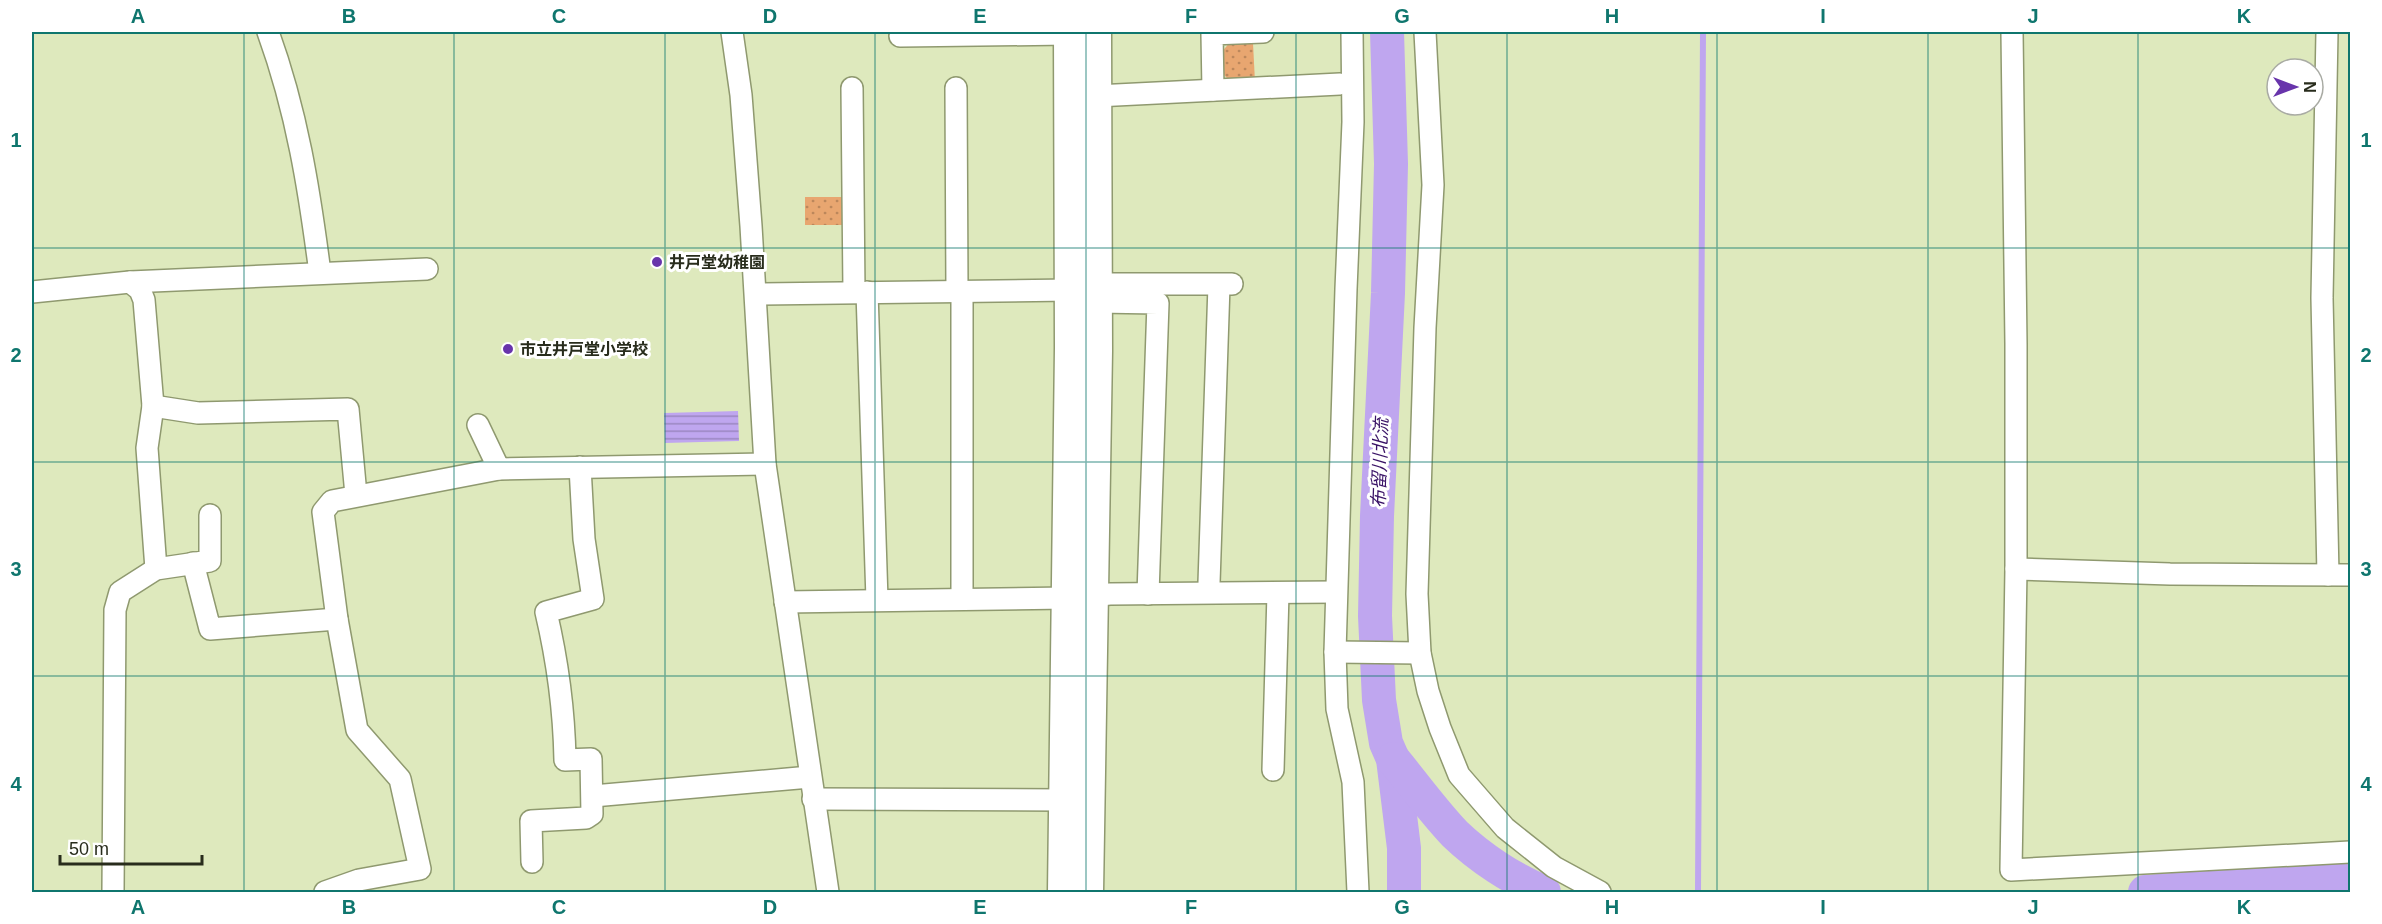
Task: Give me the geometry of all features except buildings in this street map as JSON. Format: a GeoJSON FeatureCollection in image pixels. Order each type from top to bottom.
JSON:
{"type":"FeatureCollection","features":[{"type":"Feature","properties":{"kind":"street"},"geometry":{"type":"LineString","coordinates":[[268,32],[294,116],[307,177],[320,273]]}},
{"type":"Feature","properties":{"kind":"street"},"geometry":{"type":"LineString","coordinates":[[732,32],[741,95],[756,294],[765,464],[828,892]]}},
{"type":"Feature","properties":{"kind":"street"},"geometry":{"type":"LineString","coordinates":[[900,36],[1078,32]]}},
{"type":"Feature","properties":{"kind":"street"},"geometry":{"type":"LineString","coordinates":[[1064,892],[1064,800],[1080,596],[1096,96],[1078,32]]}},
{"type":"Feature","properties":{"kind":"street"},"geometry":{"type":"LineString","coordinates":[[1078,32],[1088,292]]}},
{"type":"Feature","properties":{"kind":"street"},"geometry":{"type":"LineString","coordinates":[[1213,90],[1212,34],[1263,32]]}},
{"type":"Feature","properties":{"kind":"street"},"geometry":{"type":"LineString","coordinates":[[1352,32],[1353,122],[1336,592],[1337,708],[1353,782],[1358,892]]}},
{"type":"Feature","properties":{"kind":"street"},"geometry":{"type":"LineString","coordinates":[[1425,32],[1432,185],[1417,583],[1417,653],[1440,728],[1459,775],[1505,828],[1554,867],[1600,892]]}},
{"type":"Feature","properties":{"kind":"street"},"geometry":{"type":"LineString","coordinates":[[2012,32],[2016,569],[2011,870],[2202,862],[2350,852]]}},
{"type":"Feature","properties":{"kind":"street"},"geometry":{"type":"LineString","coordinates":[[2327,32],[2322,298],[2328,575]]}},
{"type":"Feature","properties":{"kind":"street"},"geometry":{"type":"LineString","coordinates":[[1096,96],[1340,84]]}},
{"type":"Feature","properties":{"kind":"street"},"geometry":{"type":"LineString","coordinates":[[852,88],[877,600]]}},
{"type":"Feature","properties":{"kind":"street"},"geometry":{"type":"LineString","coordinates":[[956,88],[962,599]]}},
{"type":"Feature","properties":{"kind":"street"},"geometry":{"type":"LineString","coordinates":[[32,292],[130,282],[427,269]]}},
{"type":"Feature","properties":{"kind":"street"},"geometry":{"type":"LineString","coordinates":[[130,282],[140,290],[144,300],[153,406],[147,448],[156,569]]}},
{"type":"Feature","properties":{"kind":"street"},"geometry":{"type":"LineString","coordinates":[[756,294],[1088,292],[1226,285],[1209,583]]}},
{"type":"Feature","properties":{"kind":"street"},"geometry":{"type":"LineString","coordinates":[[1088,292],[1158,303],[1148,594]]}},
{"type":"Feature","properties":{"kind":"street"},"geometry":{"type":"LineString","coordinates":[[153,406],[198,413],[348,409],[356,495]]}},
{"type":"Feature","properties":{"kind":"street"},"geometry":{"type":"LineString","coordinates":[[478,425],[498,469]]}},
{"type":"Feature","properties":{"kind":"street"},"geometry":{"type":"LineString","coordinates":[[325,892],[359,880],[420,869],[400,779],[357,730],[337,619],[323,512],[332,501],[498,469],[765,464]]}},
{"type":"Feature","properties":{"kind":"street"},"geometry":{"type":"LineString","coordinates":[[532,862],[531,821],[586,819],[592,814],[591,759],[565,760],[564,716],[558,667],[546,612],[593,599],[584,539],[580,466]]}},
{"type":"Feature","properties":{"kind":"street"},"geometry":{"type":"LineString","coordinates":[[113,892],[115,610],[120,592],[156,569],[210,561],[210,515]]}},
{"type":"Feature","properties":{"kind":"street"},"geometry":{"type":"LineString","coordinates":[[193,563],[210,629],[337,619]]}},
{"type":"Feature","properties":{"kind":"street"},"geometry":{"type":"LineString","coordinates":[[2016,569],[2170,574],[2350,575]]}},
{"type":"Feature","properties":{"kind":"street"},"geometry":{"type":"LineString","coordinates":[[1273,770],[1278,592]]}},
{"type":"Feature","properties":{"kind":"street"},"geometry":{"type":"LineString","coordinates":[[785,602],[1336,592]]}},
{"type":"Feature","properties":{"kind":"street"},"geometry":{"type":"LineString","coordinates":[[1080,596],[1088,892]]}},
{"type":"Feature","properties":{"kind":"street"},"geometry":{"type":"LineString","coordinates":[[1338,652],[1417,653]]}},
{"type":"Feature","properties":{"kind":"street"},"geometry":{"type":"LineString","coordinates":[[593,796],[810,777]]}},
{"type":"Feature","properties":{"kind":"street"},"geometry":{"type":"LineString","coordinates":[[813,799],[1064,800]]}},
{"type":"Feature","properties":{"kind":"shaded area"},"geometry":{"type":"Polygon","coordinates":[[[1230,42],[1253,43],[1255,82],[1232,83],[1222,73],[1221,53],[1230,42]]]}},
{"type":"Feature","properties":{"kind":"shaded area"},"geometry":{"type":"Polygon","coordinates":[[[805,197],[843,197],[844,225],[805,225],[805,197]]]}},
{"type":"Feature","properties":{"kind":"shaded area"},"geometry":{"type":"Polygon","coordinates":[[[738,411],[739,441],[665,443],[664,413],[738,411]]]}},
{"type":"Feature","properties":{"kind":"waterway","name":"布留川北流"},"geometry":{"type":"LineString","coordinates":[[1387,32],[1391,164],[1375,616],[1379,700],[1386,743],[1393,759],[1404,848],[1404,892]]}},
{"type":"Feature","properties":{"kind":"waterway"},"geometry":{"type":"LineString","coordinates":[[1698,892],[1703,32]]}},
{"type":"Feature","properties":{"kind":"waterway"},"geometry":{"type":"LineString","coordinates":[[1393,759],[1464,843],[1509,874],[1544,892]]}},
{"type":"Feature","properties":{"kind":"waterway"},"geometry":{"type":"LineString","coordinates":[[2145,892],[2350,877]]}},
{"type":"Feature","properties":{"kind":"place","name":"井戸堂幼稚園"},"geometry":{"type":"Point","coordinates":[657,262]}},
{"type":"Feature","properties":{"kind":"place","name":"市立井戸堂小学校"},"geometry":{"type":"Point","coordinates":[508,349]}}]}
